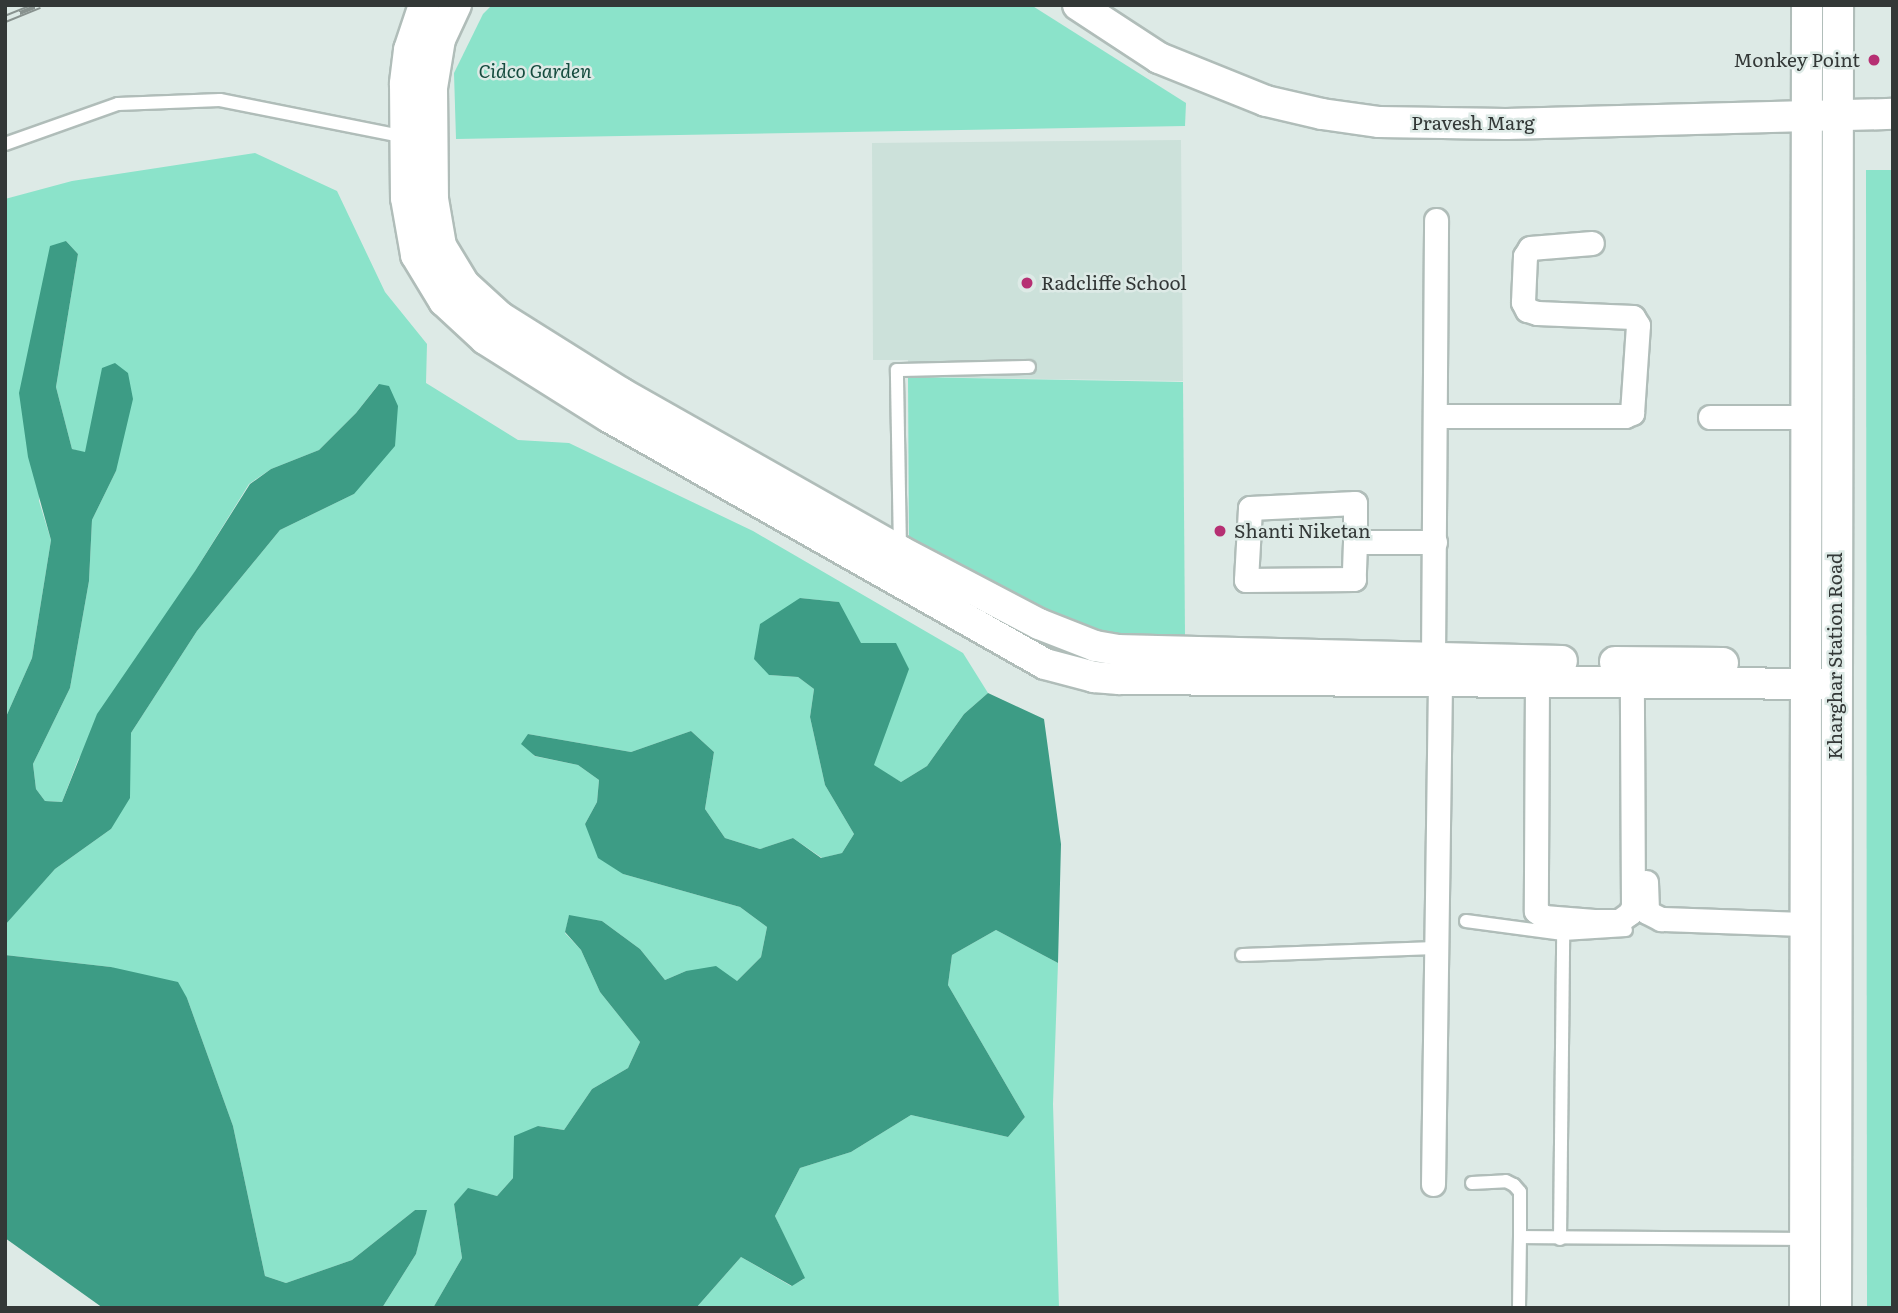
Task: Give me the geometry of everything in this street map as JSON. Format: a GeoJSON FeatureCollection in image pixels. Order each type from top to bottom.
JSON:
{"type":"FeatureCollection","features":[{"type":"Feature","properties":{"kind":"street"},"geometry":{"type":"LineString","coordinates":[[419,142],[409,50],[424,5]]}},
{"type":"Feature","properties":{"kind":"street"},"geometry":{"type":"LineString","coordinates":[[456,5],[440,39],[432,88],[406,198],[416,255],[444,301],[485,339],[609,417],[897,565],[1045,664],[1094,677],[1436,671],[1820,674]]}},
{"type":"Feature","properties":{"kind":"street","name":"Pravesh Marg"},"geometry":{"type":"LineString","coordinates":[[1079,5],[1159,58],[1266,101],[1322,114],[1379,122],[1506,124],[1893,114]]}},
{"type":"Feature","properties":{"kind":"street","name":"Kharghar Station Road"},"geometry":{"type":"LineString","coordinates":[[1807,5],[1806,417],[1820,674],[1836,1308]]}},
{"type":"Feature","properties":{"kind":"street","name":"Kharghar Station Road"},"geometry":{"type":"LineString","coordinates":[[1805,1308],[1805,924],[1820,674],[1838,115],[1838,5]]}},
{"type":"Feature","properties":{"kind":"street"},"geometry":{"type":"LineString","coordinates":[[1433,1184],[1436,948],[1436,220]]}},
{"type":"Feature","properties":{"kind":"street"},"geometry":{"type":"LineString","coordinates":[[1436,416],[1625,416],[1632,413],[1637,325],[1633,317],[1537,313],[1527,310],[1524,302],[1525,256],[1530,247],[1592,243]]}},
{"type":"Feature","properties":{"kind":"street"},"geometry":{"type":"LineString","coordinates":[[1710,417],[1806,417]]}},
{"type":"Feature","properties":{"kind":"street"},"geometry":{"type":"LineString","coordinates":[[1355,503],[1355,542],[1354,579],[1247,580],[1250,508],[1355,503]]}},
{"type":"Feature","properties":{"kind":"street"},"geometry":{"type":"LineString","coordinates":[[1355,542],[1434,542]]}},
{"type":"Feature","properties":{"kind":"street"},"geometry":{"type":"LineString","coordinates":[[1436,671],[1536,682],[1638,682],[1820,674]]}},
{"type":"Feature","properties":{"kind":"street"},"geometry":{"type":"LineString","coordinates":[[1536,682],[1536,911],[1544,917],[1619,921],[1630,913],[1633,906],[1638,682]]}},
{"type":"Feature","properties":{"kind":"street"},"geometry":{"type":"LineString","coordinates":[[1638,682],[1647,912],[1661,919],[1805,924]]}},
{"type":"Feature","properties":{"kind":"street"},"geometry":{"type":"LineString","coordinates":[[1805,1239],[1836,1236]]}},
{"type":"Feature","properties":{"kind":"lane"},"geometry":{"type":"LineString","coordinates":[[5,144],[118,104],[220,100],[419,142]]}},
{"type":"Feature","properties":{"kind":"lane"},"geometry":{"type":"LineString","coordinates":[[897,565],[897,370],[1029,367]]}},
{"type":"Feature","properties":{"kind":"lane"},"geometry":{"type":"LineString","coordinates":[[1466,921],[1563,934],[1626,930]]}},
{"type":"Feature","properties":{"kind":"lane"},"geometry":{"type":"LineString","coordinates":[[1560,1239],[1563,934]]}},
{"type":"Feature","properties":{"kind":"lane"},"geometry":{"type":"LineString","coordinates":[[1242,955],[1436,948]]}},
{"type":"Feature","properties":{"kind":"lane"},"geometry":{"type":"LineString","coordinates":[[1472,1183],[1506,1181],[1520,1192],[1519,1308]]}},
{"type":"Feature","properties":{"kind":"lane"},"geometry":{"type":"LineString","coordinates":[[1520,1237],[1805,1239]]}},
{"type":"Feature","properties":{"kind":"shaded area","name":"Radcliffe School"},"geometry":{"type":"Polygon","coordinates":[[[1181,140],[1183,381],[908,377],[908,360],[873,360],[872,143],[1181,140]]]}},
{"type":"Feature","properties":{"kind":"shaded area"},"geometry":{"type":"Polygon","coordinates":[[[66,241],[78,254],[56,387],[72,449],[85,452],[102,368],[115,363],[128,373],[133,399],[116,471],[92,520],[89,581],[70,688],[33,764],[36,789],[45,801],[62,802],[97,714],[195,571],[250,484],[271,469],[319,450],[356,413],[379,384],[389,386],[398,406],[395,446],[354,494],[280,530],[197,631],[131,733],[130,798],[111,829],[55,869],[5,925],[5,719],[32,658],[51,540],[28,457],[19,393],[50,246],[66,241]]]}},
{"type":"Feature","properties":{"kind":"shaded area"},"geometry":{"type":"Polygon","coordinates":[[[800,598],[839,602],[861,643],[896,643],[909,669],[874,765],[901,782],[927,766],[964,714],[988,693],[1044,719],[1061,844],[1058,963],[996,930],[952,955],[948,985],[1025,1117],[1008,1137],[911,1115],[851,1152],[800,1168],[775,1216],[805,1278],[792,1286],[741,1257],[696,1308],[433,1308],[462,1258],[454,1204],[468,1188],[497,1196],[513,1178],[514,1136],[538,1126],[564,1130],[592,1089],[628,1068],[640,1042],[600,992],[581,950],[565,932],[569,915],[602,921],[640,949],[665,980],[686,971],[716,966],[737,981],[761,957],[767,927],[740,907],[623,874],[598,858],[585,824],[597,802],[599,780],[578,765],[535,756],[521,744],[528,734],[631,752],[691,731],[714,752],[705,809],[725,838],[760,849],[793,838],[821,858],[842,853],[854,834],[825,785],[810,717],[814,689],[798,677],[769,675],[754,659],[760,624],[800,598]]]}},
{"type":"Feature","properties":{"kind":"shaded area"},"geometry":{"type":"Polygon","coordinates":[[[5,955],[111,967],[178,982],[187,998],[233,1126],[265,1276],[286,1283],[352,1260],[415,1210],[427,1210],[416,1254],[382,1308],[103,1308],[5,1238],[5,955]]]}},
{"type":"Feature","properties":{"kind":"green space","name":"Cidco Garden"},"geometry":{"type":"Polygon","coordinates":[[[492,5],[1031,5],[1186,103],[1185,126],[456,139],[454,73],[483,14],[492,5]]]}},
{"type":"Feature","properties":{"kind":"green space"},"geometry":{"type":"Polygon","coordinates":[[[255,153],[337,191],[385,292],[427,344],[426,383],[518,440],[569,443],[753,531],[963,653],[988,693],[964,714],[927,766],[901,782],[873,766],[908,669],[860,643],[838,602],[800,598],[769,675],[798,677],[814,689],[810,717],[825,785],[854,834],[842,853],[822,858],[793,838],[760,849],[725,838],[705,809],[714,752],[691,731],[631,752],[528,734],[534,756],[578,765],[599,780],[597,802],[585,824],[623,874],[740,907],[767,927],[761,957],[737,981],[686,971],[665,980],[640,949],[602,921],[569,916],[565,933],[581,950],[600,992],[640,1042],[628,1068],[592,1089],[564,1130],[538,1126],[513,1178],[497,1196],[468,1189],[454,1204],[462,1258],[433,1308],[382,1308],[416,1254],[426,1210],[415,1210],[352,1260],[286,1283],[265,1276],[233,1126],[187,998],[111,967],[5,955],[6,923],[55,869],[111,829],[129,759],[131,733],[197,631],[280,530],[354,494],[378,385],[356,413],[319,450],[271,469],[249,484],[78,760],[62,802],[45,801],[36,789],[33,764],[70,688],[89,581],[92,520],[116,471],[85,453],[72,449],[56,387],[78,254],[66,241],[39,501],[51,540],[32,658],[5,719],[5,199],[72,181],[255,153]]]}},
{"type":"Feature","properties":{"kind":"green space"},"geometry":{"type":"Polygon","coordinates":[[[1866,170],[1893,170],[1893,1308],[1867,1308],[1866,170]]]}},
{"type":"Feature","properties":{"kind":"green space"},"geometry":{"type":"Polygon","coordinates":[[[908,377],[1183,382],[1185,635],[1113,640],[1083,632],[909,538],[908,377]]]}},
{"type":"Feature","properties":{"kind":"green space"},"geometry":{"type":"Polygon","coordinates":[[[996,930],[1058,963],[1053,1104],[1059,1308],[696,1308],[741,1257],[791,1286],[804,1279],[775,1216],[800,1168],[851,1152],[911,1115],[1008,1137],[1025,1117],[948,985],[952,955],[996,930]]]}},
{"type":"Feature","properties":{"kind":"railway"},"geometry":{"type":"LineString","coordinates":[[5,19],[39,5]]}},
{"type":"Feature","properties":{"kind":"place","name":"Monkey Point"},"geometry":{"type":"Point","coordinates":[1874,60]}},
{"type":"Feature","properties":{"kind":"place","name":"Radcliffe School"},"geometry":{"type":"Point","coordinates":[1027,283]}},
{"type":"Feature","properties":{"kind":"place","name":"Shanti Niketan"},"geometry":{"type":"Point","coordinates":[1220,531]}}]}
